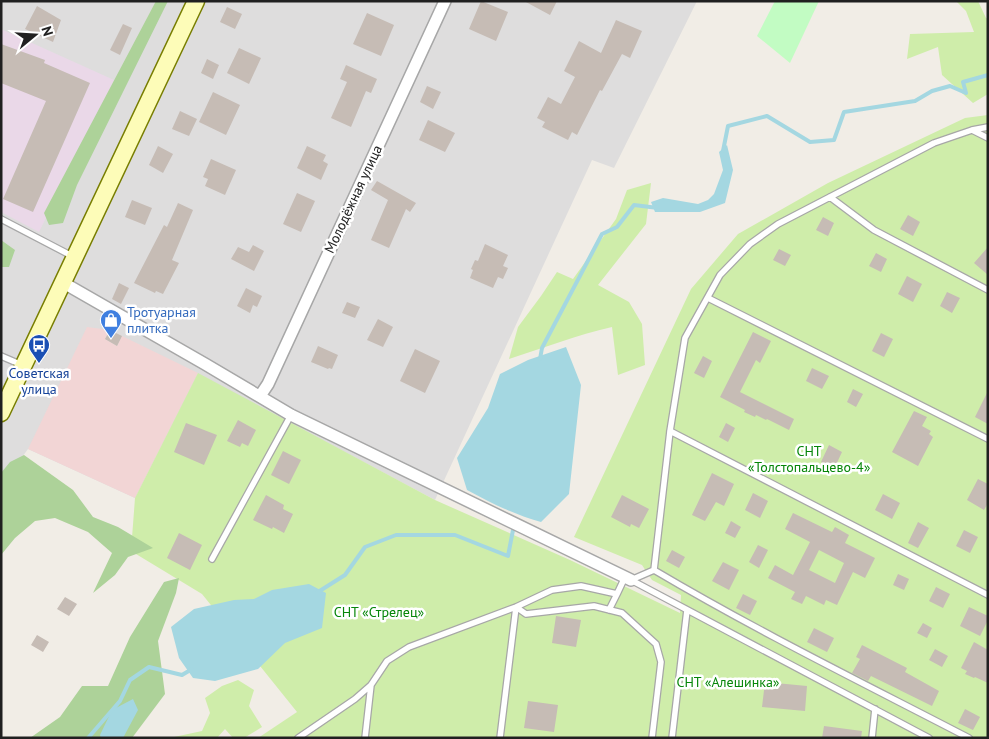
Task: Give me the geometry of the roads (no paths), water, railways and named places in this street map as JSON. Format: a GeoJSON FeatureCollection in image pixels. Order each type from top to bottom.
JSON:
{"type":"FeatureCollection","features":[{"type":"Feature","properties":{"kind":"street"},"geometry":{"type":"LineString","coordinates":[[1,413],[196,1]]}},
{"type":"Feature","properties":{"kind":"street","name":"Молодёжная улица"},"geometry":{"type":"LineString","coordinates":[[260,396],[268,384],[445,1]]}},
{"type":"Feature","properties":{"kind":"street"},"geometry":{"type":"LineString","coordinates":[[62,282],[291,414],[628,579]]}},
{"type":"Feature","properties":{"kind":"lane"},"geometry":{"type":"LineString","coordinates":[[654,570],[670,431],[685,338],[720,275],[750,244],[778,224],[934,143],[972,130],[988,127]]}},
{"type":"Feature","properties":{"kind":"lane"},"geometry":{"type":"LineString","coordinates":[[972,130],[988,138]]}},
{"type":"Feature","properties":{"kind":"lane"},"geometry":{"type":"LineString","coordinates":[[830,197],[874,230],[988,290]]}},
{"type":"Feature","properties":{"kind":"lane"},"geometry":{"type":"LineString","coordinates":[[1,219],[74,258]]}},
{"type":"Feature","properties":{"kind":"lane"},"geometry":{"type":"LineString","coordinates":[[708,298],[988,439]]}},
{"type":"Feature","properties":{"kind":"lane"},"geometry":{"type":"LineString","coordinates":[[1,356],[24,366]]}},
{"type":"Feature","properties":{"kind":"lane"},"geometry":{"type":"LineString","coordinates":[[212,559],[291,414]]}},
{"type":"Feature","properties":{"kind":"lane"},"geometry":{"type":"LineString","coordinates":[[670,431],[988,595]]}},
{"type":"Feature","properties":{"kind":"lane"},"geometry":{"type":"LineString","coordinates":[[610,610],[617,594],[628,579],[654,570],[691,592],[969,738]]}},
{"type":"Feature","properties":{"kind":"lane"},"geometry":{"type":"LineString","coordinates":[[628,579],[929,738]]}},
{"type":"Feature","properties":{"kind":"lane"},"geometry":{"type":"LineString","coordinates":[[298,738],[355,699],[372,685],[387,661],[409,647],[516,607],[552,590],[581,586],[617,594]]}},
{"type":"Feature","properties":{"kind":"lane"},"geometry":{"type":"LineString","coordinates":[[516,607],[526,614],[594,606],[622,613],[656,644],[661,662],[652,738]]}},
{"type":"Feature","properties":{"kind":"lane"},"geometry":{"type":"LineString","coordinates":[[500,738],[516,607]]}},
{"type":"Feature","properties":{"kind":"lane"},"geometry":{"type":"LineString","coordinates":[[672,738],[687,610]]}},
{"type":"Feature","properties":{"kind":"lane"},"geometry":{"type":"LineString","coordinates":[[365,738],[372,685]]}},
{"type":"Feature","properties":{"kind":"lane"},"geometry":{"type":"LineString","coordinates":[[872,738],[875,709]]}},
{"type":"Feature","properties":{"kind":"water"},"geometry":{"type":"Polygon","coordinates":[[[727,145],[733,170],[725,203],[700,212],[655,212],[651,202],[663,198],[698,204],[708,200],[714,194],[723,170],[719,152],[727,145]]]}},
{"type":"Feature","properties":{"kind":"water"},"geometry":{"type":"Polygon","coordinates":[[[566,347],[581,385],[569,494],[541,522],[503,508],[467,490],[457,458],[488,408],[500,374],[528,360],[566,347]]]}},
{"type":"Feature","properties":{"kind":"water"},"geometry":{"type":"Polygon","coordinates":[[[309,584],[326,593],[322,628],[285,643],[258,669],[215,681],[193,678],[179,658],[171,627],[194,609],[234,600],[254,599],[272,590],[309,584]]]}},
{"type":"Feature","properties":{"kind":"water"},"geometry":{"type":"Polygon","coordinates":[[[133,699],[138,710],[123,738],[101,738],[100,735],[112,710],[133,699]]]}},
{"type":"Feature","properties":{"kind":"waterway"},"geometry":{"type":"LineString","coordinates":[[723,151],[728,126],[767,116],[810,142],[834,140],[844,112],[915,101],[932,91],[950,86],[966,93],[963,82],[988,75]]}},
{"type":"Feature","properties":{"kind":"waterway"},"geometry":{"type":"LineString","coordinates":[[540,359],[542,348],[602,234],[617,227],[634,205],[658,208]]}},
{"type":"Feature","properties":{"kind":"waterway"},"geometry":{"type":"LineString","coordinates":[[318,592],[345,575],[365,547],[396,535],[455,535],[508,556],[513,530]]}},
{"type":"Feature","properties":{"kind":"waterway"},"geometry":{"type":"LineString","coordinates":[[88,738],[120,701],[130,680],[149,667],[182,675],[192,669]]}},
{"type":"Feature","properties":{"kind":"place","name":"Тротуарная плитка"},"geometry":{"type":"Point","coordinates":[111,339]}},
{"type":"Feature","properties":{"kind":"place","name":"Советская улица"},"geometry":{"type":"Point","coordinates":[39,364]}},
{"type":"Feature","properties":{"kind":"park label","name":"СНТ «Толстопальцево-4»"},"geometry":{"type":"Point","coordinates":[809,460]}},
{"type":"Feature","properties":{"kind":"park label","name":"СНТ «Стрелец»"},"geometry":{"type":"Point","coordinates":[379,612]}},
{"type":"Feature","properties":{"kind":"park label","name":"СНТ «Алешинка»"},"geometry":{"type":"Point","coordinates":[728,682]}}]}
